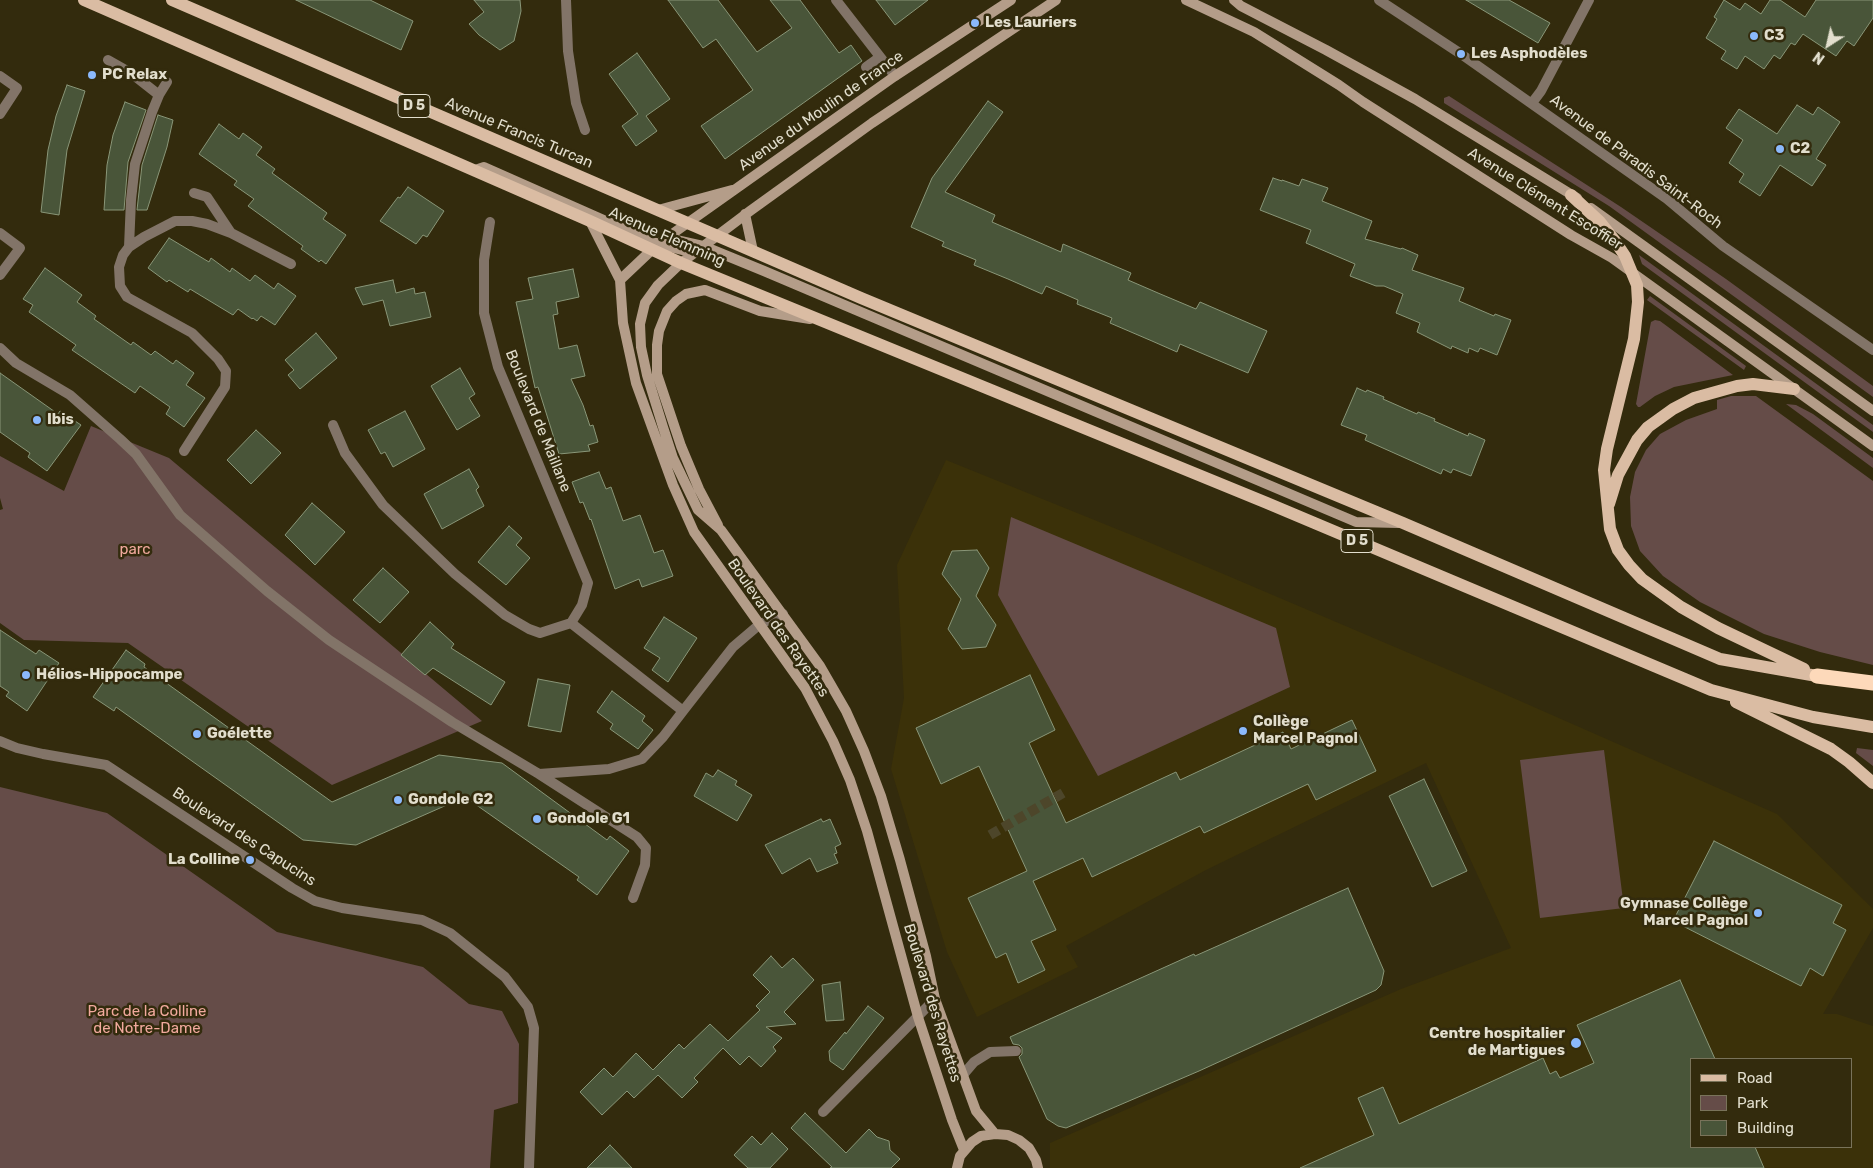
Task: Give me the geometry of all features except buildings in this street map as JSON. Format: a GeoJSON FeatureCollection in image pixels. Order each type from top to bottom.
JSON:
{"type":"FeatureCollection","features":[{"type":"Feature","properties":{"kind":"highway","name":"D 5"},"geometry":{"type":"LineString","coordinates":[[1817,676],[1873,683]]}},
{"type":"Feature","properties":{"kind":"main road","name":"D 5"},"geometry":{"type":"LineString","coordinates":[[84,0],[475,170]]}},
{"type":"Feature","properties":{"kind":"main road","name":"Avenue Francis Turcan"},"geometry":{"type":"LineString","coordinates":[[172,0],[545,163],[861,298],[1403,523]]}},
{"type":"Feature","properties":{"kind":"main road","name":"Avenue du Moulin de France"},"geometry":{"type":"LineString","coordinates":[[655,247],[895,76],[1011,0]]}},
{"type":"Feature","properties":{"kind":"main road"},"geometry":{"type":"LineString","coordinates":[[681,263],[745,214],[872,123],[1056,0]]}},
{"type":"Feature","properties":{"kind":"main road","name":"Avenue Clément Escoffier"},"geometry":{"type":"LineString","coordinates":[[1186,0],[1254,32],[1340,85],[1363,102],[1571,235],[1632,270],[1873,446]]}},
{"type":"Feature","properties":{"kind":"main road","name":"Avenue Clément Escoffier"},"geometry":{"type":"LineString","coordinates":[[1234,0],[1262,18],[1326,50],[1423,104],[1571,195],[1615,224],[1873,411]]}},
{"type":"Feature","properties":{"kind":"main road"},"geometry":{"type":"LineString","coordinates":[[475,170],[484,167],[655,247],[698,250]]}},
{"type":"Feature","properties":{"kind":"main road","name":"Avenue Flemming"},"geometry":{"type":"LineString","coordinates":[[475,170],[655,247],[681,263],[1258,499],[1711,690]]}},
{"type":"Feature","properties":{"kind":"main road"},"geometry":{"type":"LineString","coordinates":[[658,210],[740,187]]}},
{"type":"Feature","properties":{"kind":"main road"},"geometry":{"type":"LineString","coordinates":[[1571,195],[1606,228],[1625,256],[1637,285],[1637,315],[1628,365],[1607,449],[1604,470],[1610,530],[1618,550],[1629,565],[1648,584],[1700,618],[1817,676]]}},
{"type":"Feature","properties":{"kind":"main road"},"geometry":{"type":"LineString","coordinates":[[745,214],[753,251]]}},
{"type":"Feature","properties":{"kind":"main road"},"geometry":{"type":"LineString","coordinates":[[590,220],[620,280],[655,247]]}},
{"type":"Feature","properties":{"kind":"main road"},"geometry":{"type":"LineString","coordinates":[[668,238],[1356,522],[1403,523]]}},
{"type":"Feature","properties":{"kind":"main road","name":"Boulevard des Rayettes"},"geometry":{"type":"LineString","coordinates":[[681,263],[658,285],[645,303],[640,324],[641,347],[647,375],[673,458],[698,510],[721,530],[783,614],[820,666],[846,711],[881,796],[926,956],[935,999],[962,1076],[976,1111],[995,1134]]}},
{"type":"Feature","properties":{"kind":"main road","name":"Boulevard des Rayettes"},"geometry":{"type":"LineString","coordinates":[[620,280],[623,323],[636,382],[673,485],[694,532],[805,688],[833,741],[850,780],[867,831],[918,1017],[952,1120],[964,1150]]}},
{"type":"Feature","properties":{"kind":"main road"},"geometry":{"type":"LineString","coordinates":[[721,530],[692,472],[673,424],[657,374],[659,331],[667,311],[686,294],[705,290],[760,311],[826,322]]}},
{"type":"Feature","properties":{"kind":"main road"},"geometry":{"type":"LineString","coordinates":[[1607,509],[1618,475],[1637,440],[1648,427],[1673,409],[1694,398],[1737,386],[1753,384],[1794,389]]}},
{"type":"Feature","properties":{"kind":"main road","name":"D 5"},"geometry":{"type":"LineString","coordinates":[[1403,523],[1720,659],[1817,676]]}},
{"type":"Feature","properties":{"kind":"main road","name":"D 5"},"geometry":{"type":"LineString","coordinates":[[1711,690],[1813,716],[1873,727]]}},
{"type":"Feature","properties":{"kind":"main road"},"geometry":{"type":"LineString","coordinates":[[1711,690],[1831,749],[1873,783]]}},
{"type":"Feature","properties":{"kind":"main road"},"geometry":{"type":"LineString","coordinates":[[957,1168],[960,1156],[972,1142],[981,1136],[995,1134],[1008,1135],[1020,1140],[1029,1148],[1038,1168]]}},
{"type":"Feature","properties":{"kind":"street"},"geometry":{"type":"LineString","coordinates":[[566,0],[568,51],[576,103],[585,130]]}},
{"type":"Feature","properties":{"kind":"street"},"geometry":{"type":"LineString","coordinates":[[836,0],[895,76]]}},
{"type":"Feature","properties":{"kind":"street","name":"Avenue de Paradis Saint-Roch"},"geometry":{"type":"LineString","coordinates":[[1379,0],[1532,103],[1667,199],[1724,246],[1873,350]]}},
{"type":"Feature","properties":{"kind":"street"},"geometry":{"type":"LineString","coordinates":[[1532,103],[1541,91],[1589,0]]}},
{"type":"Feature","properties":{"kind":"street"},"geometry":{"type":"LineString","coordinates":[[866,67],[880,57]]}},
{"type":"Feature","properties":{"kind":"street"},"geometry":{"type":"LineString","coordinates":[[108,60],[131,73],[159,95]]}},
{"type":"Feature","properties":{"kind":"street"},"geometry":{"type":"LineString","coordinates":[[0,76],[17,88],[0,114]]}},
{"type":"Feature","properties":{"kind":"street"},"geometry":{"type":"LineString","coordinates":[[129,247],[135,164],[159,95],[168,82]]}},
{"type":"Feature","properties":{"kind":"street"},"geometry":{"type":"LineString","coordinates":[[194,193],[207,197],[231,233]]}},
{"type":"Feature","properties":{"kind":"street"},"geometry":{"type":"LineString","coordinates":[[184,451],[226,387],[226,371],[218,359],[192,334],[127,296],[120,286],[119,267],[123,255],[129,247],[144,237],[175,222],[192,221],[207,224],[231,233],[291,264]]}},
{"type":"Feature","properties":{"kind":"street","name":"Boulevard de Maillane"},"geometry":{"type":"LineString","coordinates":[[490,222],[484,260],[484,313],[498,367],[588,583],[582,605],[571,623]]}},
{"type":"Feature","properties":{"kind":"street"},"geometry":{"type":"LineString","coordinates":[[0,233],[20,248],[0,275]]}},
{"type":"Feature","properties":{"kind":"street"},"geometry":{"type":"LineString","coordinates":[[0,348],[16,363],[70,395],[120,439],[136,454],[180,515],[267,591],[321,634],[452,722],[539,774],[637,837],[646,848],[645,865],[633,898]]}},
{"type":"Feature","properties":{"kind":"street"},"geometry":{"type":"LineString","coordinates":[[333,425],[345,453],[383,505],[455,574],[498,610],[529,629],[540,633],[571,623],[683,710]]}},
{"type":"Feature","properties":{"kind":"street"},"geometry":{"type":"LineString","coordinates":[[539,774],[609,769],[642,759],[663,737],[733,647],[760,624],[783,614]]}},
{"type":"Feature","properties":{"kind":"street","name":"Boulevard des Capucins"},"geometry":{"type":"LineString","coordinates":[[0,742],[43,754],[106,765],[292,888],[315,900],[342,908],[422,920],[450,933],[505,977],[528,1007],[534,1028],[529,1168]]}},
{"type":"Feature","properties":{"kind":"street"},"geometry":{"type":"LineString","coordinates":[[823,1112],[935,999]]}},
{"type":"Feature","properties":{"kind":"street"},"geometry":{"type":"LineString","coordinates":[[962,1076],[974,1062],[990,1052],[1016,1051]]}},
{"type":"Feature","properties":{"kind":"shaded area","name":"Collège Marcel Pagnol"},"geometry":{"type":"Polygon","coordinates":[[[946,460],[1139,538],[1477,682],[1777,814],[1873,909],[1873,928],[1823,1014],[1837,1014],[1873,1026],[1873,1168],[1050,1168],[1050,1143],[1401,989],[1511,948],[1426,763],[1206,870],[1066,946],[1078,967],[977,1017],[947,952],[891,769],[904,698],[897,565],[946,460]]]}},
{"type":"Feature","properties":{"kind":"green space"},"geometry":{"type":"Polygon","coordinates":[[[1449,96],[1621,207],[1726,279],[1873,386],[1873,397],[1609,206],[1444,103],[1444,98],[1449,96]]]}},
{"type":"Feature","properties":{"kind":"green space"},"geometry":{"type":"Polygon","coordinates":[[[1639,255],[1873,425],[1873,432],[1642,264],[1639,255]]]}},
{"type":"Feature","properties":{"kind":"green space"},"geometry":{"type":"Polygon","coordinates":[[[1650,296],[1746,366],[1744,370],[1647,300],[1650,296]]]}},
{"type":"Feature","properties":{"kind":"green space"},"geometry":{"type":"Polygon","coordinates":[[[1655,320],[1660,321],[1733,375],[1674,387],[1638,407],[1636,404],[1650,327],[1651,322],[1655,320]]]}},
{"type":"Feature","properties":{"kind":"green space"},"geometry":{"type":"Polygon","coordinates":[[[1731,396],[1756,396],[1873,481],[1873,665],[1820,652],[1764,634],[1700,602],[1663,576],[1640,551],[1631,526],[1630,497],[1635,472],[1646,450],[1660,434],[1686,420],[1717,409],[1717,400],[1731,396]]]}},
{"type":"Feature","properties":{"kind":"green space"},"geometry":{"type":"Polygon","coordinates":[[[1786,404],[1796,405],[1813,414],[1873,458],[1873,468],[1786,404]]]}},
{"type":"Feature","properties":{"kind":"green space","name":"parc"},"geometry":{"type":"Polygon","coordinates":[[[91,426],[169,458],[482,721],[332,785],[128,643],[24,640],[0,623],[0,510],[3,509],[0,498],[0,456],[64,491],[91,426]]]}},
{"type":"Feature","properties":{"kind":"green space"},"geometry":{"type":"Polygon","coordinates":[[[1011,517],[1276,628],[1290,687],[1098,776],[998,595],[1011,517]]]}},
{"type":"Feature","properties":{"kind":"green space"},"geometry":{"type":"Polygon","coordinates":[[[1857,748],[1873,750],[1873,766],[1856,753],[1857,748]]]}},
{"type":"Feature","properties":{"kind":"green space"},"geometry":{"type":"Polygon","coordinates":[[[1604,750],[1624,908],[1540,918],[1520,760],[1604,750]]]}},
{"type":"Feature","properties":{"kind":"green space","name":"Parc de la Colline de Notre-Dame"},"geometry":{"type":"Polygon","coordinates":[[[0,787],[107,813],[277,932],[423,967],[469,1004],[502,1011],[519,1044],[518,1103],[494,1110],[490,1168],[0,1168],[0,787]]]}},
{"type":"Feature","properties":{"kind":"tunnel"},"geometry":{"type":"LineString","coordinates":[[990,835],[1063,793]]}},
{"type":"Feature","properties":{"kind":"place","name":"Les Lauriers"},"geometry":{"type":"Point","coordinates":[975,23]}},
{"type":"Feature","properties":{"kind":"place","name":"C3"},"geometry":{"type":"Point","coordinates":[1754,36]}},
{"type":"Feature","properties":{"kind":"place","name":"Les Asphodèles"},"geometry":{"type":"Point","coordinates":[1461,54]}},
{"type":"Feature","properties":{"kind":"place","name":"PC Relax"},"geometry":{"type":"Point","coordinates":[92,75]}},
{"type":"Feature","properties":{"kind":"place","name":"C2"},"geometry":{"type":"Point","coordinates":[1780,149]}},
{"type":"Feature","properties":{"kind":"place","name":"Ibis"},"geometry":{"type":"Point","coordinates":[37,420]}},
{"type":"Feature","properties":{"kind":"place","name":"Hélios-Hippocampe"},"geometry":{"type":"Point","coordinates":[26,675]}},
{"type":"Feature","properties":{"kind":"place","name":"Collège Marcel Pagnol"},"geometry":{"type":"Point","coordinates":[1243,731]}},
{"type":"Feature","properties":{"kind":"place","name":"Goélette"},"geometry":{"type":"Point","coordinates":[197,734]}},
{"type":"Feature","properties":{"kind":"place","name":"Gondole G2"},"geometry":{"type":"Point","coordinates":[398,800]}},
{"type":"Feature","properties":{"kind":"place","name":"Gondole G1"},"geometry":{"type":"Point","coordinates":[537,819]}},
{"type":"Feature","properties":{"kind":"place","name":"La Colline"},"geometry":{"type":"Point","coordinates":[250,860]}},
{"type":"Feature","properties":{"kind":"place","name":"Gymnase Collège Marcel Pagnol"},"geometry":{"type":"Point","coordinates":[1758,913]}},
{"type":"Feature","properties":{"kind":"place","name":"Centre hospitalier de Martigues"},"geometry":{"type":"Point","coordinates":[1576,1043]}}]}
